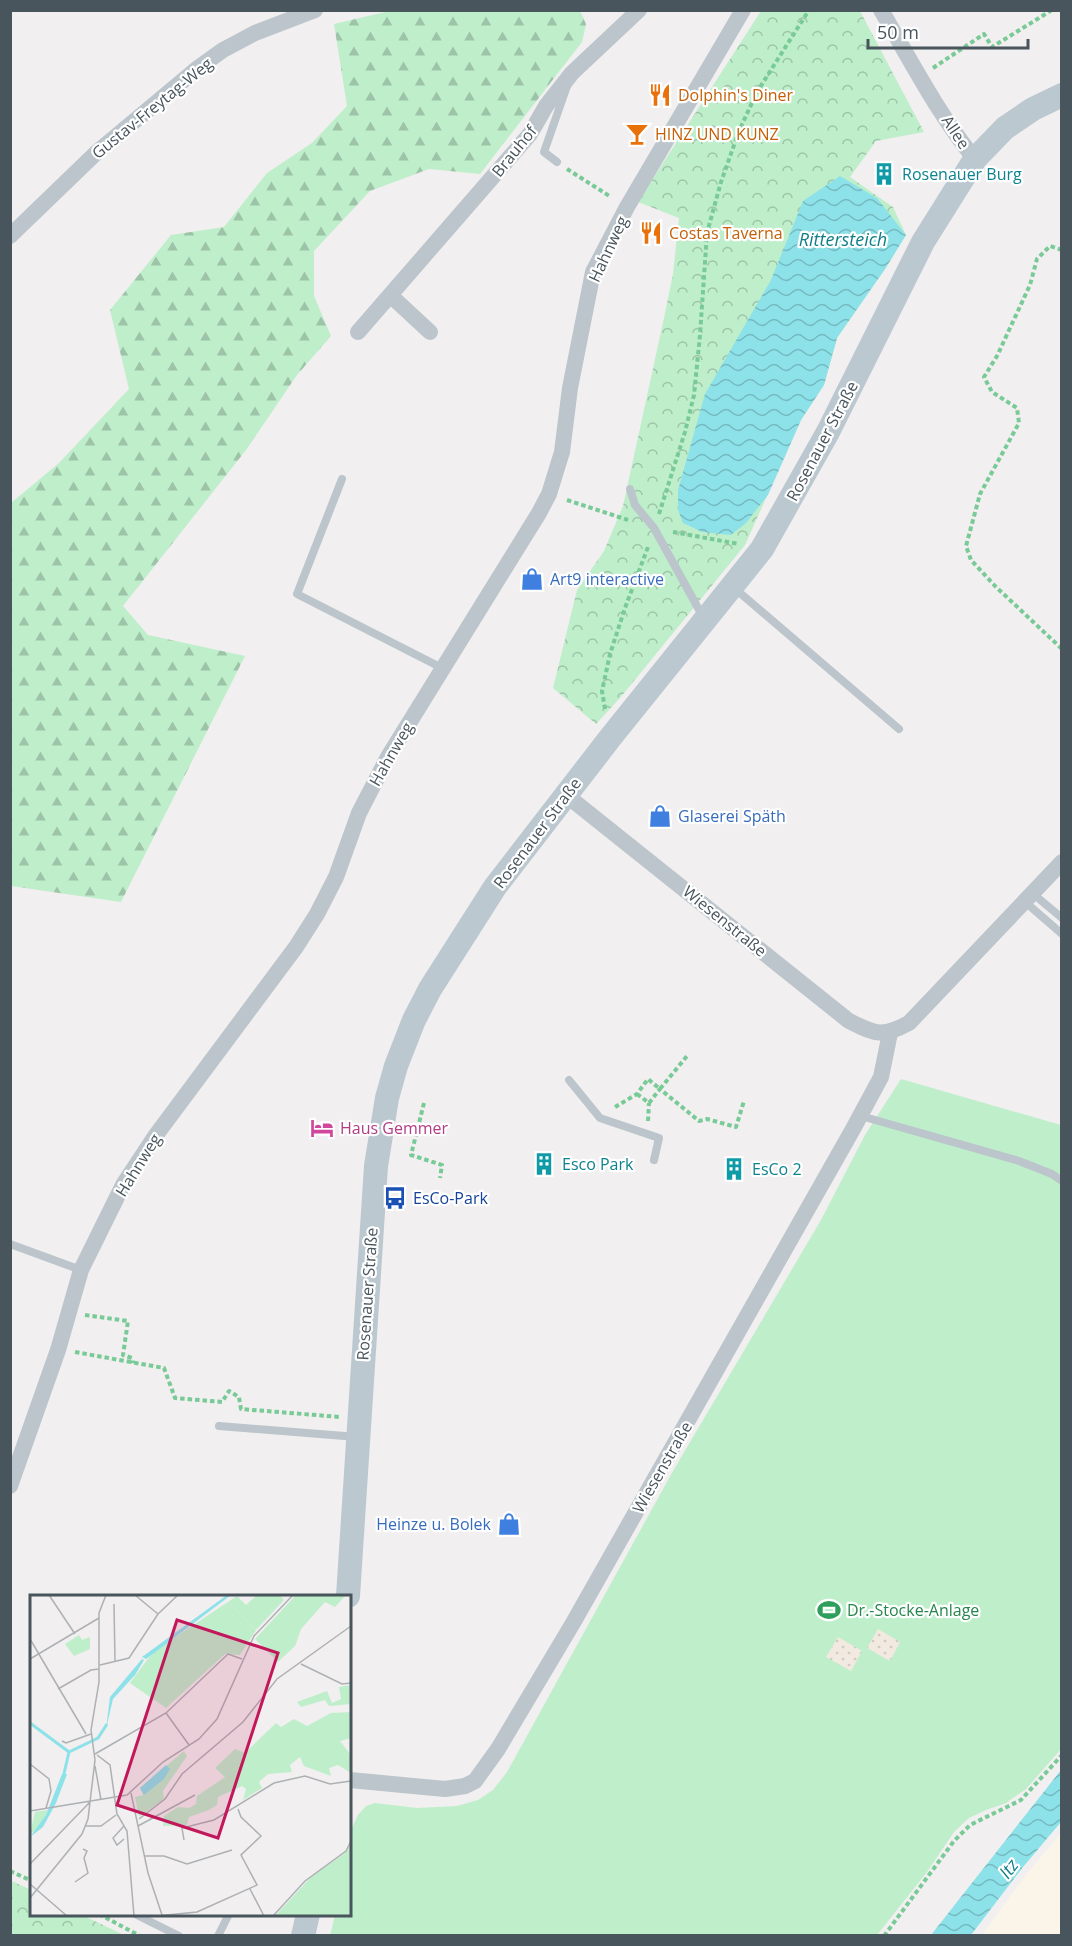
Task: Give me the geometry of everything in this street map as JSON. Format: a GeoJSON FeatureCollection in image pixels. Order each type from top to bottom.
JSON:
{"type":"FeatureCollection","features":[{"type":"Feature","properties":{"kind":"street","name":"Gustav-Freytag-Weg"},"geometry":{"type":"LineString","coordinates":[[10,236],[95,154],[198,68],[255,33],[315,10]]}},
{"type":"Feature","properties":{"kind":"street","name":"Brauhof"},"geometry":{"type":"LineString","coordinates":[[358,332],[530,134],[546,106],[572,73],[639,10]]}},
{"type":"Feature","properties":{"kind":"street","name":"Hahnweg"},"geometry":{"type":"LineString","coordinates":[[10,1486],[70,1312],[81,1270],[123,1185],[156,1135],[296,947],[317,914],[336,877],[359,813],[387,757],[549,494],[562,452],[570,388],[593,272],[627,207],[743,10]]}},
{"type":"Feature","properties":{"kind":"street","name":"Allee"},"geometry":{"type":"LineString","coordinates":[[881,10],[962,143],[975,159],[1005,128],[1034,109],[1062,95]]}},
{"type":"Feature","properties":{"kind":"street","name":"Rosenauer Straße"},"geometry":{"type":"LineString","coordinates":[[348,1595],[380,1131],[396,1066],[414,1020],[430,989],[495,887],[610,738],[762,549],[828,432],[923,242],[975,159]]}},
{"type":"Feature","properties":{"kind":"street"},"geometry":{"type":"LineString","coordinates":[[390,295],[430,332]]}},
{"type":"Feature","properties":{"kind":"street","name":"Wiesenstraße"},"geometry":{"type":"LineString","coordinates":[[351,1780],[445,1789],[465,1786],[475,1781],[498,1749],[573,1623],[881,1077],[890,1033],[871,1031],[849,1021],[566,795]]}},
{"type":"Feature","properties":{"kind":"street"},"geometry":{"type":"LineString","coordinates":[[890,1033],[909,1023],[1062,862]]}},
{"type":"Feature","properties":{"kind":"street"},"geometry":{"type":"LineString","coordinates":[[303,1935],[308,1916]]}},
{"type":"Feature","properties":{"kind":"lane"},"geometry":{"type":"LineString","coordinates":[[557,162],[544,152],[572,73]]}},
{"type":"Feature","properties":{"kind":"lane"},"geometry":{"type":"LineString","coordinates":[[342,479],[297,594],[442,668]]}},
{"type":"Feature","properties":{"kind":"lane"},"geometry":{"type":"LineString","coordinates":[[630,489],[635,505],[654,528],[705,620]]}},
{"type":"Feature","properties":{"kind":"lane"},"geometry":{"type":"LineString","coordinates":[[732,587],[899,729]]}},
{"type":"Feature","properties":{"kind":"lane"},"geometry":{"type":"LineString","coordinates":[[1028,897],[1062,918]]}},
{"type":"Feature","properties":{"kind":"lane"},"geometry":{"type":"LineString","coordinates":[[1028,897],[1062,934]]}},
{"type":"Feature","properties":{"kind":"lane"},"geometry":{"type":"LineString","coordinates":[[569,1080],[600,1118],[659,1138],[654,1160]]}},
{"type":"Feature","properties":{"kind":"lane"},"geometry":{"type":"LineString","coordinates":[[861,1116],[1018,1161],[1052,1174],[1062,1181]]}},
{"type":"Feature","properties":{"kind":"lane"},"geometry":{"type":"LineString","coordinates":[[10,1244],[81,1270]]}},
{"type":"Feature","properties":{"kind":"lane"},"geometry":{"type":"LineString","coordinates":[[219,1426],[358,1428]]}},
{"type":"Feature","properties":{"kind":"lane"},"geometry":{"type":"LineString","coordinates":[[139,1916],[178,1935]]}},
{"type":"Feature","properties":{"kind":"lane"},"geometry":{"type":"LineString","coordinates":[[218,1935],[227,1916]]}},
{"type":"Feature","properties":{"kind":"path"},"geometry":{"type":"LineString","coordinates":[[610,738],[602,691],[610,654],[654,528],[685,432],[694,395],[707,233],[721,182],[739,131],[757,92],[809,10]]}},
{"type":"Feature","properties":{"kind":"path"},"geometry":{"type":"LineString","coordinates":[[943,62],[984,34],[992,46],[1052,10]]}},
{"type":"Feature","properties":{"kind":"path"},"geometry":{"type":"LineString","coordinates":[[579,177],[615,200]]}},
{"type":"Feature","properties":{"kind":"path"},"geometry":{"type":"LineString","coordinates":[[1062,250],[1050,246],[1037,259],[1030,285],[997,356],[984,377],[992,392],[1017,408],[1019,423],[980,494],[966,546],[971,561],[1062,649]]}},
{"type":"Feature","properties":{"kind":"path"},"geometry":{"type":"LineString","coordinates":[[549,494],[654,528],[762,549]]}},
{"type":"Feature","properties":{"kind":"path"},"geometry":{"type":"LineString","coordinates":[[637,1094],[649,1104],[687,1056]]}},
{"type":"Feature","properties":{"kind":"path"},"geometry":{"type":"LineString","coordinates":[[600,1118],[637,1094],[648,1079],[699,1121],[707,1119],[736,1127],[744,1101]]}},
{"type":"Feature","properties":{"kind":"path"},"geometry":{"type":"LineString","coordinates":[[424,1103],[411,1155],[442,1165],[440,1178]]}},
{"type":"Feature","properties":{"kind":"path"},"geometry":{"type":"LineString","coordinates":[[70,1312],[128,1321],[123,1355],[132,1358],[133,1363]]}},
{"type":"Feature","properties":{"kind":"path"},"geometry":{"type":"LineString","coordinates":[[88,1354],[164,1368],[175,1398],[222,1402],[229,1391],[239,1397],[241,1409],[358,1428]]}},
{"type":"Feature","properties":{"kind":"path"},"geometry":{"type":"LineString","coordinates":[[884,1935],[954,1841],[970,1825],[1021,1800],[1062,1755]]}},
{"type":"Feature","properties":{"kind":"path"},"geometry":{"type":"LineString","coordinates":[[10,1871],[30,1880]]}},
{"type":"Feature","properties":{"kind":"path"},"geometry":{"type":"LineString","coordinates":[[103,1916],[140,1935]]}},
{"type":"Feature","properties":{"kind":"shaded area"},"geometry":{"type":"Polygon","coordinates":[[[1061,1833],[1061,1935],[982,1935],[1025,1876],[1061,1833]]]}},
{"type":"Feature","properties":{"kind":"green space"},"geometry":{"type":"Polygon","coordinates":[[[394,10],[580,11],[586,24],[582,42],[480,174],[429,169],[370,191],[314,251],[314,296],[331,336],[297,375],[246,450],[123,606],[148,635],[245,656],[121,902],[11,886],[11,503],[59,463],[129,389],[110,310],[171,235],[224,227],[267,173],[312,143],[347,106],[334,24],[394,10]]]}},
{"type":"Feature","properties":{"kind":"green space"},"geometry":{"type":"Polygon","coordinates":[[[761,11],[860,11],[924,132],[876,141],[850,177],[893,207],[906,235],[837,338],[824,385],[801,420],[745,545],[620,698],[596,724],[553,688],[577,590],[604,551],[623,506],[673,274],[679,218],[638,202],[761,11]]]}},
{"type":"Feature","properties":{"kind":"green space","name":"Dr.-Stocke-Anlage"},"geometry":{"type":"Polygon","coordinates":[[[901,1079],[1061,1125],[1062,1748],[1026,1789],[1006,1803],[969,1818],[954,1832],[927,1872],[877,1935],[330,1936],[335,1916],[351,1916],[351,1830],[358,1815],[366,1806],[375,1803],[417,1808],[457,1806],[478,1800],[493,1790],[507,1772],[673,1471],[821,1220],[865,1135],[901,1079]]]}},
{"type":"Feature","properties":{"kind":"green space"},"geometry":{"type":"Polygon","coordinates":[[[10,1880],[30,1890],[30,1916],[84,1916],[124,1935],[11,1935],[10,1880]]]}},
{"type":"Feature","properties":{"kind":"sand"},"geometry":{"type":"Polygon","coordinates":[[[878,1629],[900,1642],[890,1661],[867,1648],[878,1629]]]}},
{"type":"Feature","properties":{"kind":"sand"},"geometry":{"type":"Polygon","coordinates":[[[838,1637],[862,1651],[851,1671],[826,1657],[838,1637]]]}},
{"type":"Feature","properties":{"kind":"water","name":"Rittersteich"},"geometry":{"type":"Polygon","coordinates":[[[840,176],[877,198],[906,235],[837,338],[824,385],[801,420],[768,495],[746,523],[731,535],[702,532],[683,523],[678,510],[678,490],[705,394],[771,280],[803,201],[840,176]]]}},
{"type":"Feature","properties":{"kind":"water","name":"Itz"},"geometry":{"type":"Polygon","coordinates":[[[1061,1770],[1061,1822],[971,1935],[931,1935],[1061,1770]]]}},
{"type":"Feature","properties":{"kind":"place","name":"Dolphin's Diner"},"geometry":{"type":"Point","coordinates":[660,95]}},
{"type":"Feature","properties":{"kind":"place","name":"HINZ UND KUNZ"},"geometry":{"type":"Point","coordinates":[637,134]}},
{"type":"Feature","properties":{"kind":"place","name":"Rosenauer Burg"},"geometry":{"type":"Point","coordinates":[884,174]}},
{"type":"Feature","properties":{"kind":"place","name":"Costas Taverna"},"geometry":{"type":"Point","coordinates":[651,233]}},
{"type":"Feature","properties":{"kind":"place","name":"Art9 interactive"},"geometry":{"type":"Point","coordinates":[532,579]}},
{"type":"Feature","properties":{"kind":"place","name":"Glaserei Späth"},"geometry":{"type":"Point","coordinates":[660,816]}},
{"type":"Feature","properties":{"kind":"place","name":"Haus Gemmer"},"geometry":{"type":"Point","coordinates":[322,1128]}},
{"type":"Feature","properties":{"kind":"place","name":"Esco Park"},"geometry":{"type":"Point","coordinates":[544,1164]}},
{"type":"Feature","properties":{"kind":"place","name":"EsCo 2"},"geometry":{"type":"Point","coordinates":[734,1169]}},
{"type":"Feature","properties":{"kind":"place","name":"EsCo-Park"},"geometry":{"type":"Point","coordinates":[395,1198]}},
{"type":"Feature","properties":{"kind":"place","name":"Heinze u. Bolek"},"geometry":{"type":"Point","coordinates":[509,1524]}},
{"type":"Feature","properties":{"kind":"place","name":"Dr.-Stocke-Anlage"},"geometry":{"type":"Point","coordinates":[829,1610]}}]}
